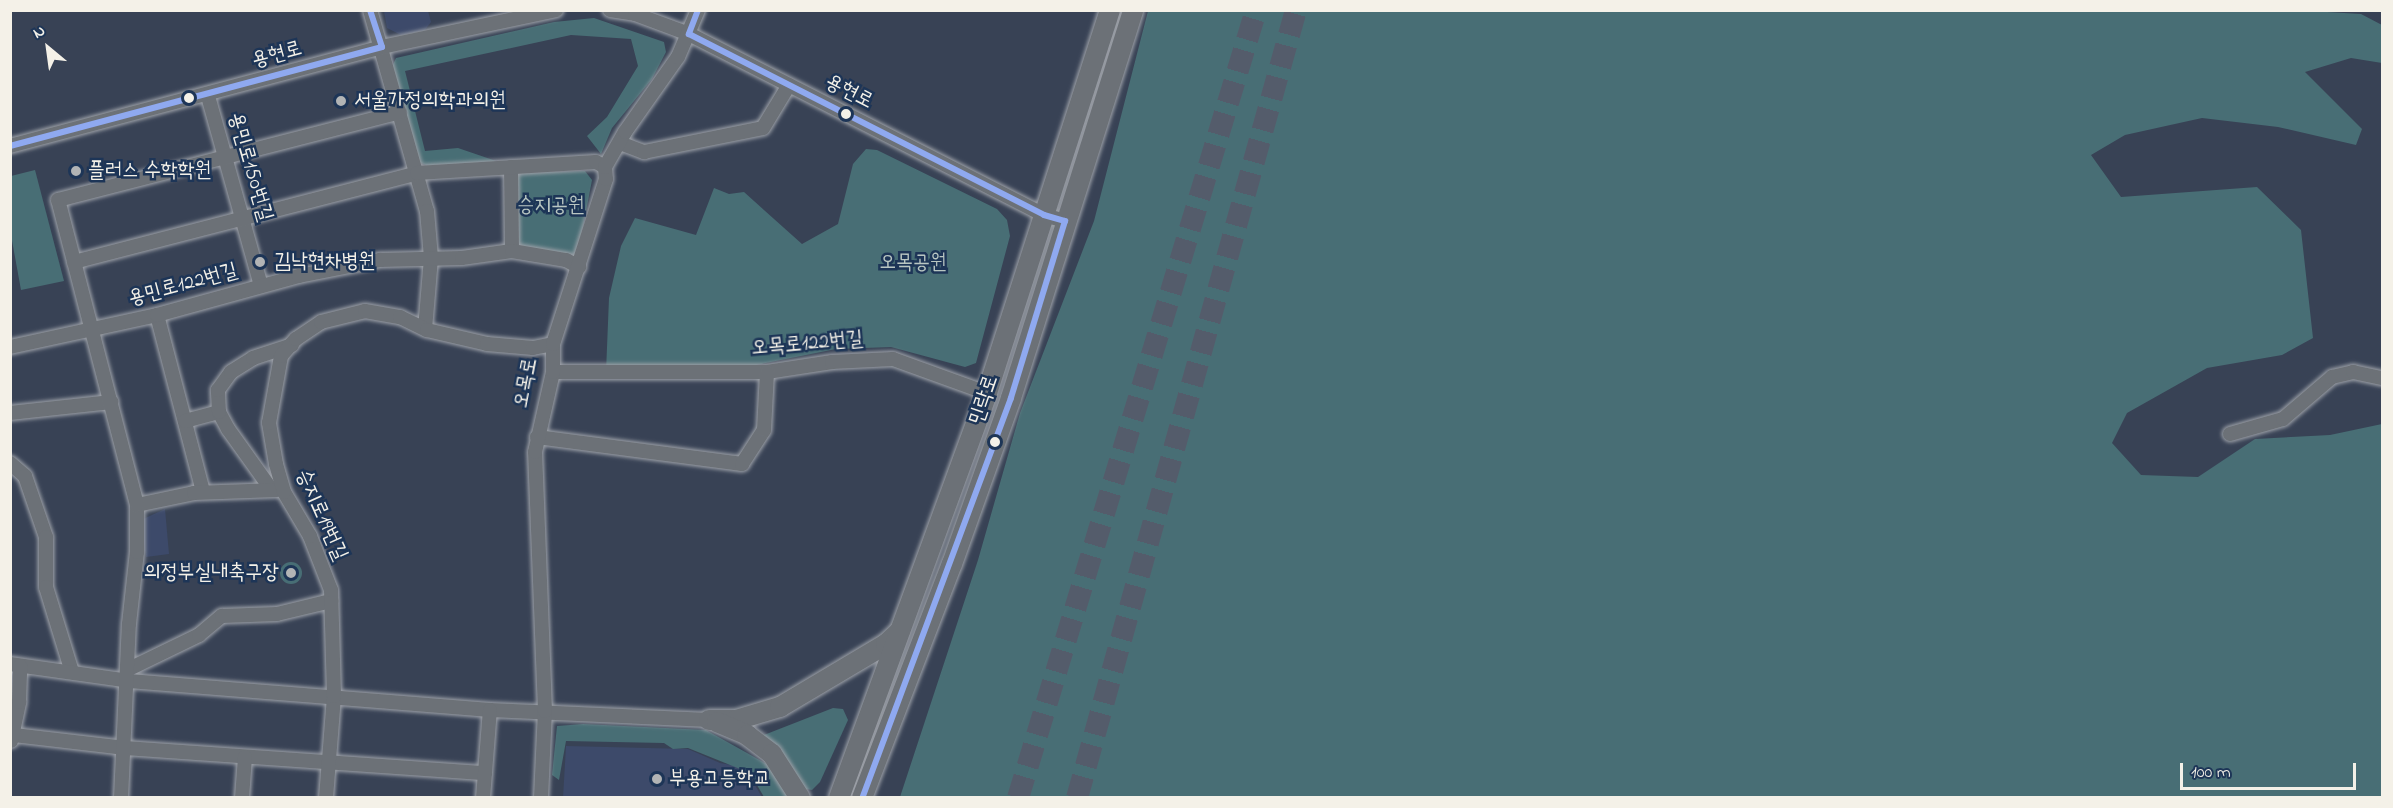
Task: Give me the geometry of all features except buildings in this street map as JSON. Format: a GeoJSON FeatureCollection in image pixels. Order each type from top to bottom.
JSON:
{"type":"FeatureCollection","features":[{"type":"Feature","properties":{"kind":"main road","name":"민락로"},"geometry":{"type":"LineString","coordinates":[[839,798],[987,393],[1110,10]]}},
{"type":"Feature","properties":{"kind":"main road","name":"민락로"},"geometry":{"type":"LineString","coordinates":[[862,798],[964,531],[1011,398],[1133,10]]}},
{"type":"Feature","properties":{"kind":"main road"},"geometry":{"type":"LineString","coordinates":[[709,720],[736,720],[780,707],[886,644],[904,625]]}},
{"type":"Feature","properties":{"kind":"main road"},"geometry":{"type":"LineString","coordinates":[[838,674],[862,674],[882,682]]}},
{"type":"Feature","properties":{"kind":"main road"},"geometry":{"type":"LineString","coordinates":[[709,720],[760,743],[782,766],[800,798]]}},
{"type":"Feature","properties":{"kind":"street"},"geometry":{"type":"LineString","coordinates":[[370,10],[427,211],[431,258],[425,329]]}},
{"type":"Feature","properties":{"kind":"street","name":"용현로"},"geometry":{"type":"LineString","coordinates":[[10,146],[208,96],[382,47],[556,10]]}},
{"type":"Feature","properties":{"kind":"street","name":"용현로"},"geometry":{"type":"LineString","coordinates":[[610,10],[635,14],[689,34],[1044,214],[1065,221]]}},
{"type":"Feature","properties":{"kind":"street","name":"오목로"},"geometry":{"type":"LineString","coordinates":[[541,798],[545,711],[535,498],[537,437],[553,372],[553,344],[606,179],[605,167],[678,57],[698,10]]}},
{"type":"Feature","properties":{"kind":"street"},"geometry":{"type":"LineString","coordinates":[[620,143],[652,151],[763,128],[789,85]]}},
{"type":"Feature","properties":{"kind":"street","name":"용민로150번길"},"geometry":{"type":"LineString","coordinates":[[208,96],[261,286]]}},
{"type":"Feature","properties":{"kind":"street"},"geometry":{"type":"LineString","coordinates":[[121,798],[137,504],[58,200],[400,112]]}},
{"type":"Feature","properties":{"kind":"street"},"geometry":{"type":"LineString","coordinates":[[74,262],[417,173],[596,162],[605,167]]}},
{"type":"Feature","properties":{"kind":"street"},"geometry":{"type":"LineString","coordinates":[[511,167],[512,251]]}},
{"type":"Feature","properties":{"kind":"street","name":"용민로122번길"},"geometry":{"type":"LineString","coordinates":[[10,347],[157,315],[344,266],[512,251],[566,260],[579,267]]}},
{"type":"Feature","properties":{"kind":"street","name":"승지로19번길"},"geometry":{"type":"LineString","coordinates":[[326,798],[334,696],[332,601],[310,536],[278,490],[269,423],[281,356],[321,322],[365,311],[400,317],[425,329],[487,344],[533,348],[553,344]]}},
{"type":"Feature","properties":{"kind":"street"},"geometry":{"type":"LineString","coordinates":[[157,315],[203,492]]}},
{"type":"Feature","properties":{"kind":"street"},"geometry":{"type":"LineString","coordinates":[[278,490],[219,412],[218,390],[231,372],[263,354],[292,345]]}},
{"type":"Feature","properties":{"kind":"street","name":"오목로122번길"},"geometry":{"type":"LineString","coordinates":[[553,372],[768,372],[832,362],[893,359],[987,393]]}},
{"type":"Feature","properties":{"kind":"street"},"geometry":{"type":"LineString","coordinates":[[537,437],[742,464],[764,430],[768,372]]}},
{"type":"Feature","properties":{"kind":"street"},"geometry":{"type":"LineString","coordinates":[[2230,434],[2283,418],[2332,377],[2353,372],[2382,378]]}},
{"type":"Feature","properties":{"kind":"street"},"geometry":{"type":"LineString","coordinates":[[10,413],[111,402]]}},
{"type":"Feature","properties":{"kind":"street"},"geometry":{"type":"LineString","coordinates":[[185,421],[219,412]]}},
{"type":"Feature","properties":{"kind":"street"},"geometry":{"type":"LineString","coordinates":[[10,463],[25,476],[46,537],[46,587],[72,672]]}},
{"type":"Feature","properties":{"kind":"street"},"geometry":{"type":"LineString","coordinates":[[137,504],[203,492],[278,490]]}},
{"type":"Feature","properties":{"kind":"street"},"geometry":{"type":"LineString","coordinates":[[129,675],[199,635],[222,616],[277,614],[332,601]]}},
{"type":"Feature","properties":{"kind":"street"},"geometry":{"type":"LineString","coordinates":[[485,773],[245,758],[12,739],[15,665],[490,710],[709,720]]}},
{"type":"Feature","properties":{"kind":"street"},"geometry":{"type":"LineString","coordinates":[[483,798],[490,710]]}},
{"type":"Feature","properties":{"kind":"street"},"geometry":{"type":"LineString","coordinates":[[242,798],[245,758]]}},
{"type":"Feature","properties":{"kind":"shaded area"},"geometry":{"type":"Polygon","coordinates":[[[384,11],[428,11],[431,22],[425,30],[401,35],[387,28],[384,11]]]}},
{"type":"Feature","properties":{"kind":"shaded area"},"geometry":{"type":"Polygon","coordinates":[[[165,509],[169,554],[146,557],[141,520],[165,509]]]}},
{"type":"Feature","properties":{"kind":"shaded area","name":"부용고등학교"},"geometry":{"type":"Polygon","coordinates":[[[566,746],[688,749],[720,763],[744,767],[762,797],[563,798],[566,746]]]}},
{"type":"Feature","properties":{"kind":"green space"},"geometry":{"type":"Polygon","coordinates":[[[2293,10],[2361,14],[2382,25],[2382,63],[2351,58],[2305,72],[2362,129],[2356,145],[2278,127],[2202,118],[2125,135],[2091,155],[2121,197],[2257,187],[2301,230],[2313,338],[2282,355],[2207,368],[2127,413],[2112,443],[2141,475],[2198,477],[2255,439],[2330,435],[2382,424],[2382,797],[900,797],[978,560],[1020,413],[1094,221],[1148,11],[2293,10]]]}},
{"type":"Feature","properties":{"kind":"green space"},"geometry":{"type":"Polygon","coordinates":[[[594,18],[664,42],[666,52],[652,79],[612,128],[601,154],[587,136],[607,117],[638,66],[631,39],[571,35],[405,71],[425,151],[458,148],[499,162],[431,167],[416,161],[391,69],[396,58],[554,22],[594,18]]]}},
{"type":"Feature","properties":{"kind":"green space","name":"오목공원"},"geometry":{"type":"Polygon","coordinates":[[[866,149],[877,150],[997,209],[1007,220],[1010,236],[976,363],[965,367],[891,347],[836,349],[746,367],[606,372],[609,298],[621,246],[635,218],[696,235],[714,188],[729,194],[744,192],[802,244],[838,224],[853,164],[866,149]]]}},
{"type":"Feature","properties":{"kind":"green space"},"geometry":{"type":"Polygon","coordinates":[[[35,170],[64,281],[21,290],[11,235],[11,176],[35,170]]]}},
{"type":"Feature","properties":{"kind":"green space","name":"승지공원"},"geometry":{"type":"Polygon","coordinates":[[[585,171],[592,180],[577,258],[519,246],[515,173],[585,171]]]}},
{"type":"Feature","properties":{"kind":"green space","name":"의정부실내축구장"},"geometry":{"type":"Polygon","coordinates":[[[291,562],[299,565],[302,573],[299,581],[291,584],[283,581],[280,573],[283,565],[291,562]]]}},
{"type":"Feature","properties":{"kind":"green space"},"geometry":{"type":"Polygon","coordinates":[[[833,708],[843,709],[848,720],[820,782],[812,790],[806,789],[759,737],[833,708]]]}},
{"type":"Feature","properties":{"kind":"green space"},"geometry":{"type":"Polygon","coordinates":[[[583,724],[706,730],[772,767],[791,797],[764,797],[750,773],[688,748],[673,749],[664,743],[566,741],[559,780],[552,775],[557,726],[583,724]]]}},
{"type":"Feature","properties":{"kind":"tunnel"},"geometry":{"type":"LineString","coordinates":[[1018,798],[1256,10]]}},
{"type":"Feature","properties":{"kind":"tunnel"},"geometry":{"type":"LineString","coordinates":[[1077,798],[1296,10]]}},
{"type":"Feature","properties":{"kind":"transit line"},"geometry":{"type":"LineString","coordinates":[[10,146],[382,47],[370,10]]}},
{"type":"Feature","properties":{"kind":"transit line"},"geometry":{"type":"LineString","coordinates":[[698,10],[689,34],[1044,215],[1065,221],[1011,398],[862,798]]}},
{"type":"Feature","properties":{"kind":"place","name":"서울가정의학과의원"},"geometry":{"type":"Point","coordinates":[341,101]}},
{"type":"Feature","properties":{"kind":"place","name":"플러스 수학학원"},"geometry":{"type":"Point","coordinates":[76,171]}},
{"type":"Feature","properties":{"kind":"place","name":"김낙현차병원"},"geometry":{"type":"Point","coordinates":[260,262]}},
{"type":"Feature","properties":{"kind":"place","name":"의정부실내축구장"},"geometry":{"type":"Point","coordinates":[291,573]}},
{"type":"Feature","properties":{"kind":"place","name":"부용고등학교"},"geometry":{"type":"Point","coordinates":[657,779]}}]}
